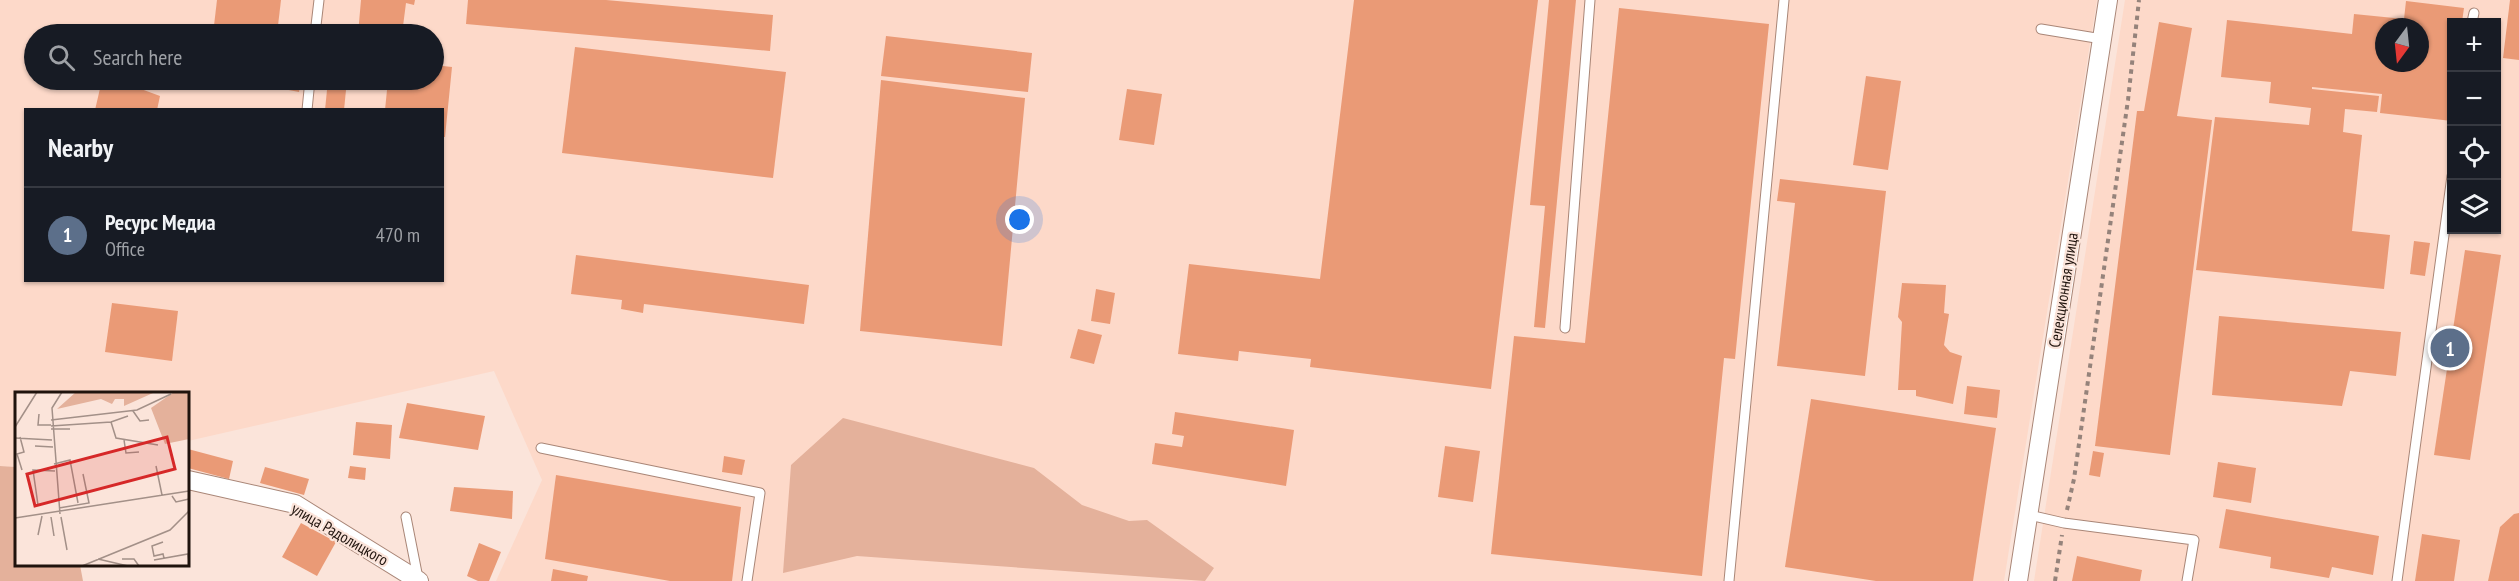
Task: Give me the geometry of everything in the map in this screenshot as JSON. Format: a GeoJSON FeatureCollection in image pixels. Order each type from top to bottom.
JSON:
{"type":"FeatureCollection","features":[{"type":"Feature","properties":{"kind":"street","name":"Селекционная улица"},"geometry":{"type":"LineString","coordinates":[[2018,581],[2108,0]]}},
{"type":"Feature","properties":{"kind":"street","name":"улица Радолицкого"},"geometry":{"type":"LineString","coordinates":[[189,480],[295,504],[418,581]]}},
{"type":"Feature","properties":{"kind":"lane"},"geometry":{"type":"LineString","coordinates":[[316,24],[319,0]]}},
{"type":"Feature","properties":{"kind":"lane"},"geometry":{"type":"LineString","coordinates":[[1565,328],[1590,0]]}},
{"type":"Feature","properties":{"kind":"lane"},"geometry":{"type":"LineString","coordinates":[[1729,581],[1784,0]]}},
{"type":"Feature","properties":{"kind":"lane"},"geometry":{"type":"LineString","coordinates":[[2041,29],[2102,39]]}},
{"type":"Feature","properties":{"kind":"lane"},"geometry":{"type":"LineString","coordinates":[[307,108],[309,90]]}},
{"type":"Feature","properties":{"kind":"lane"},"geometry":{"type":"LineString","coordinates":[[2397,581],[2450,180]]}},
{"type":"Feature","properties":{"kind":"lane"},"geometry":{"type":"LineString","coordinates":[[541,448],[760,493],[747,581]]}},
{"type":"Feature","properties":{"kind":"lane"},"geometry":{"type":"LineString","coordinates":[[2029,515],[2064,523],[2194,540],[2187,581]]}},
{"type":"Feature","properties":{"kind":"lane"},"geometry":{"type":"LineString","coordinates":[[406,517],[418,581]]}},
{"type":"Feature","properties":{"kind":"path"},"geometry":{"type":"LineString","coordinates":[[2055,581],[2075,468],[2128,100],[2139,0]]}},
{"type":"Feature","properties":{"kind":"shaded area"},"geometry":{"type":"Polygon","coordinates":[[[0,0],[2097,0],[2004,581],[496,581],[542,480],[494,371],[189,441],[189,392],[15,392],[15,467],[0,466],[0,0]]]}},
{"type":"Feature","properties":{"kind":"shaded area"},"geometry":{"type":"Polygon","coordinates":[[[2125,0],[2519,0],[2519,581],[2034,581],[2125,0]]]}},
{"type":"Feature","properties":{"kind":"shaded area"},"geometry":{"type":"Polygon","coordinates":[[[843,418],[1034,468],[1082,505],[1129,521],[1147,520],[1214,568],[1205,581],[857,556],[783,573],[791,465],[843,418]]]}},
{"type":"Feature","properties":{"kind":"shaded area"},"geometry":{"type":"Polygon","coordinates":[[[0,466],[15,467],[15,566],[80,566],[83,581],[0,581],[0,466]]]}},
{"type":"Feature","properties":{"kind":"building"},"geometry":{"type":"Polygon","coordinates":[[[217,0],[281,0],[278,24],[214,24],[217,0]]]}},
{"type":"Feature","properties":{"kind":"building"},"geometry":{"type":"Polygon","coordinates":[[[361,0],[415,0],[414,5],[406,3],[403,24],[359,24],[361,0]]]}},
{"type":"Feature","properties":{"kind":"building"},"geometry":{"type":"Polygon","coordinates":[[[468,0],[606,0],[773,15],[770,51],[466,24],[468,0]]]}},
{"type":"Feature","properties":{"kind":"building"},"geometry":{"type":"Polygon","coordinates":[[[1354,0],[1538,0],[1491,389],[1310,367],[1311,359],[1239,351],[1238,361],[1178,354],[1189,264],[1320,279],[1354,0]]]}},
{"type":"Feature","properties":{"kind":"building"},"geometry":{"type":"Polygon","coordinates":[[[1549,0],[1576,0],[1545,328],[1534,327],[1545,206],[1530,205],[1549,0]]]}},
{"type":"Feature","properties":{"kind":"building"},"geometry":{"type":"Polygon","coordinates":[[[2510,0],[2519,0],[2519,60],[2503,58],[2510,0]]]}},
{"type":"Feature","properties":{"kind":"building"},"geometry":{"type":"Polygon","coordinates":[[[2406,1],[2464,8],[2463,18],[2447,18],[2447,120],[2380,113],[2382,94],[2312,87],[2312,89],[2379,96],[2377,112],[2345,109],[2343,132],[2362,135],[2352,231],[2390,235],[2384,289],[2196,270],[2215,117],[2309,125],[2311,108],[2269,103],[2271,82],[2221,77],[2227,20],[2352,34],[2354,14],[2394,18],[2375,18],[2375,72],[2429,72],[2429,18],[2404,18],[2406,1]]]}},
{"type":"Feature","properties":{"kind":"building"},"geometry":{"type":"Polygon","coordinates":[[[1619,8],[1769,24],[1735,359],[1724,358],[1702,576],[1491,554],[1514,336],[1585,343],[1619,8]]]}},
{"type":"Feature","properties":{"kind":"building"},"geometry":{"type":"Polygon","coordinates":[[[2159,22],[2192,28],[2177,116],[2212,120],[2170,455],[2095,446],[2137,111],[2144,111],[2159,22]]]}},
{"type":"Feature","properties":{"kind":"building"},"geometry":{"type":"Polygon","coordinates":[[[886,36],[1032,53],[1028,92],[881,76],[886,36]]]}},
{"type":"Feature","properties":{"kind":"building"},"geometry":{"type":"Polygon","coordinates":[[[575,47],[786,72],[773,178],[562,153],[575,47]]]}},
{"type":"Feature","properties":{"kind":"building"},"geometry":{"type":"Polygon","coordinates":[[[444,66],[452,67],[445,137],[444,108],[385,108],[387,90],[444,90],[444,66]]]}},
{"type":"Feature","properties":{"kind":"building"},"geometry":{"type":"Polygon","coordinates":[[[1866,76],[1901,81],[1888,170],[1853,165],[1866,76]]]}},
{"type":"Feature","properties":{"kind":"building"},"geometry":{"type":"Polygon","coordinates":[[[881,80],[1025,98],[1002,346],[860,331],[881,80]]]}},
{"type":"Feature","properties":{"kind":"building"},"geometry":{"type":"Polygon","coordinates":[[[1127,89],[1162,94],[1154,145],[1119,140],[1127,89]]]}},
{"type":"Feature","properties":{"kind":"building"},"geometry":{"type":"Polygon","coordinates":[[[100,90],[144,90],[160,96],[157,108],[95,108],[100,90]]]}},
{"type":"Feature","properties":{"kind":"building"},"geometry":{"type":"Polygon","coordinates":[[[327,90],[346,90],[344,108],[325,108],[327,90]]]}},
{"type":"Feature","properties":{"kind":"building"},"geometry":{"type":"Polygon","coordinates":[[[1780,179],[1886,191],[1865,376],[1777,366],[1795,203],[1777,201],[1780,179]]]}},
{"type":"Feature","properties":{"kind":"building"},"geometry":{"type":"Polygon","coordinates":[[[2414,241],[2430,243],[2425,276],[2410,274],[2414,241]]]}},
{"type":"Feature","properties":{"kind":"building"},"geometry":{"type":"Polygon","coordinates":[[[2465,250],[2501,255],[2470,460],[2434,455],[2465,250]]]}},
{"type":"Feature","properties":{"kind":"building"},"geometry":{"type":"Polygon","coordinates":[[[576,255],[809,285],[804,324],[644,304],[643,313],[621,309],[622,300],[571,294],[576,255]]]}},
{"type":"Feature","properties":{"kind":"building"},"geometry":{"type":"Polygon","coordinates":[[[1902,283],[1946,285],[1944,313],[1949,314],[1944,345],[1950,352],[1962,356],[1953,404],[1916,396],[1916,390],[1898,390],[1902,322],[1898,317],[1902,283]]]}},
{"type":"Feature","properties":{"kind":"building"},"geometry":{"type":"Polygon","coordinates":[[[1096,289],[1115,293],[1110,324],[1091,321],[1096,289]]]}},
{"type":"Feature","properties":{"kind":"building"},"geometry":{"type":"Polygon","coordinates":[[[112,303],[178,311],[172,361],[105,352],[112,303]]]}},
{"type":"Feature","properties":{"kind":"building"},"geometry":{"type":"Polygon","coordinates":[[[2219,316],[2401,332],[2396,376],[2350,371],[2342,406],[2212,395],[2219,316]]]}},
{"type":"Feature","properties":{"kind":"building"},"geometry":{"type":"Polygon","coordinates":[[[1078,329],[1102,335],[1094,364],[1070,358],[1078,329]]]}},
{"type":"Feature","properties":{"kind":"building"},"geometry":{"type":"Polygon","coordinates":[[[1967,386],[2000,390],[1997,418],[1964,414],[1967,386]]]}},
{"type":"Feature","properties":{"kind":"building"},"geometry":{"type":"Polygon","coordinates":[[[1811,399],[1996,428],[1973,581],[1876,581],[1785,567],[1811,399]]]}},
{"type":"Feature","properties":{"kind":"building"},"geometry":{"type":"Polygon","coordinates":[[[407,403],[485,416],[478,450],[399,438],[407,403]]]}},
{"type":"Feature","properties":{"kind":"building"},"geometry":{"type":"Polygon","coordinates":[[[1175,412],[1294,430],[1286,486],[1152,464],[1155,443],[1182,447],[1184,436],[1172,434],[1175,412]]]}},
{"type":"Feature","properties":{"kind":"building"},"geometry":{"type":"Polygon","coordinates":[[[356,422],[392,425],[390,459],[353,455],[356,422]]]}},
{"type":"Feature","properties":{"kind":"building"},"geometry":{"type":"Polygon","coordinates":[[[1445,446],[1480,451],[1473,502],[1438,497],[1445,446]]]}},
{"type":"Feature","properties":{"kind":"building"},"geometry":{"type":"Polygon","coordinates":[[[189,449],[233,461],[229,479],[189,468],[189,449]]]}},
{"type":"Feature","properties":{"kind":"building"},"geometry":{"type":"Polygon","coordinates":[[[2093,451],[2104,453],[2100,477],[2089,475],[2093,451]]]}},
{"type":"Feature","properties":{"kind":"building"},"geometry":{"type":"Polygon","coordinates":[[[724,456],[745,460],[742,475],[722,472],[724,456]]]}},
{"type":"Feature","properties":{"kind":"building"},"geometry":{"type":"Polygon","coordinates":[[[2218,462],[2256,468],[2251,503],[2213,497],[2218,462]]]}},
{"type":"Feature","properties":{"kind":"building"},"geometry":{"type":"Polygon","coordinates":[[[350,466],[366,468],[365,480],[348,478],[350,466]]]}},
{"type":"Feature","properties":{"kind":"building"},"geometry":{"type":"Polygon","coordinates":[[[265,467],[309,479],[304,495],[260,483],[265,467]]]}},
{"type":"Feature","properties":{"kind":"building"},"geometry":{"type":"Polygon","coordinates":[[[556,475],[741,507],[732,581],[670,581],[545,559],[556,475]]]}},
{"type":"Feature","properties":{"kind":"building"},"geometry":{"type":"Polygon","coordinates":[[[454,487],[513,491],[512,519],[450,511],[454,487]]]}},
{"type":"Feature","properties":{"kind":"building"},"geometry":{"type":"Polygon","coordinates":[[[2226,509],[2379,536],[2373,575],[2332,567],[2329,578],[2270,568],[2271,557],[2219,548],[2226,509]]]}},
{"type":"Feature","properties":{"kind":"building"},"geometry":{"type":"Polygon","coordinates":[[[2519,513],[2519,581],[2488,581],[2500,527],[2514,514],[2519,513]]]}},
{"type":"Feature","properties":{"kind":"building"},"geometry":{"type":"Polygon","coordinates":[[[301,523],[336,542],[317,576],[282,557],[301,523]]]}},
{"type":"Feature","properties":{"kind":"building"},"geometry":{"type":"Polygon","coordinates":[[[2422,534],[2460,540],[2454,581],[2415,581],[2422,534]]]}},
{"type":"Feature","properties":{"kind":"building"},"geometry":{"type":"Polygon","coordinates":[[[479,543],[501,552],[489,581],[478,581],[467,576],[479,543]]]}},
{"type":"Feature","properties":{"kind":"building"},"geometry":{"type":"Polygon","coordinates":[[[2077,556],[2142,570],[2140,581],[2072,581],[2077,556]]]}},
{"type":"Feature","properties":{"kind":"building"},"geometry":{"type":"Polygon","coordinates":[[[553,569],[588,576],[587,581],[551,581],[553,569]]]}},
{"type":"Feature","properties":{"kind":"place","name":"Ресурс Медиа"},"geometry":{"type":"Point","coordinates":[2450,348]}}]}
